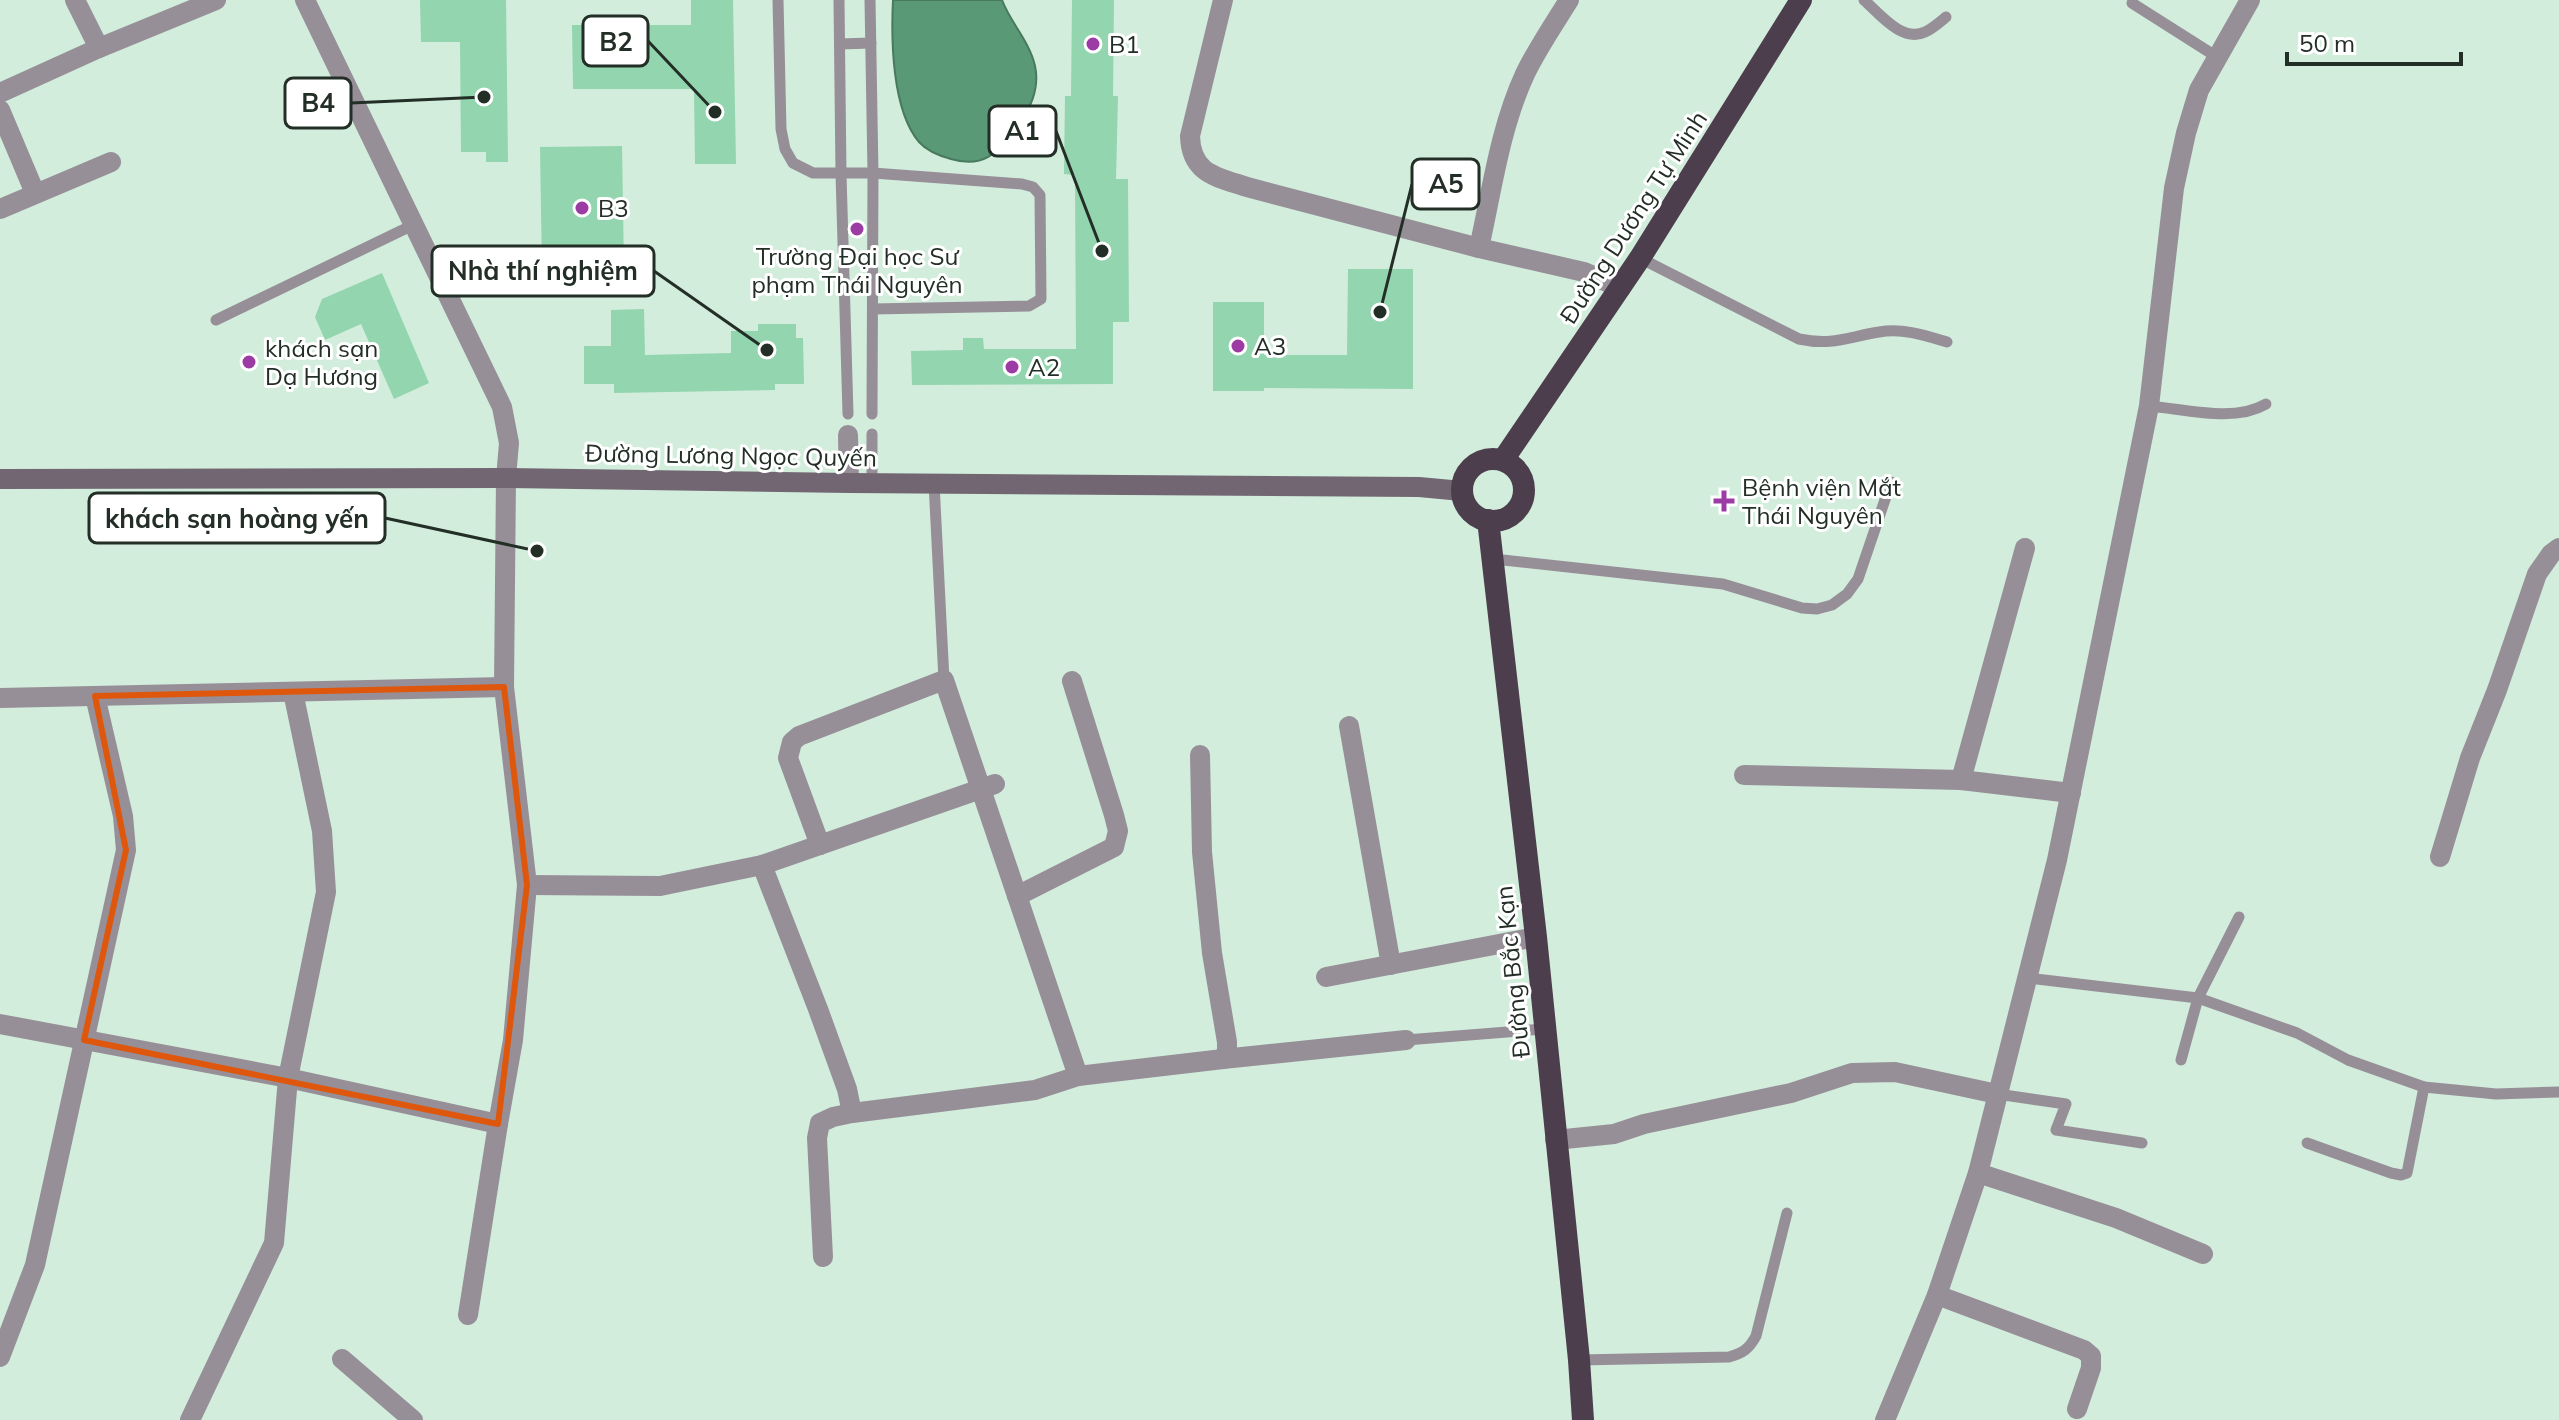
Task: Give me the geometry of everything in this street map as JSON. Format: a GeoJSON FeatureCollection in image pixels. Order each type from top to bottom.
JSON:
{"type":"FeatureCollection","features":[{"type":"Feature","properties":{"kind":"highway","name":"Đường Dương Tự Minh"},"geometry":{"type":"LineString","coordinates":[[1503,460],[1621,288],[1801,0]]}},
{"type":"Feature","properties":{"kind":"highway"},"geometry":{"type":"LineString","coordinates":[[1488,459],[1503,460],[1516,468],[1523,481],[1523,496],[1516,510],[1504,519],[1488,520],[1475,515],[1466,505],[1462,491],[1465,476],[1474,465],[1488,459]]}},
{"type":"Feature","properties":{"kind":"highway","name":"Đường Bắc Kạn"},"geometry":{"type":"LineString","coordinates":[[1488,520],[1536,937],[1583,1420]]}},
{"type":"Feature","properties":{"kind":"main road","name":"Đường Lương Ngọc Quyến"},"geometry":{"type":"LineString","coordinates":[[0,479],[506,478],[1419,487],[1462,491]]}},
{"type":"Feature","properties":{"kind":"street"},"geometry":{"type":"LineString","coordinates":[[75,0],[99,48]]}},
{"type":"Feature","properties":{"kind":"street"},"geometry":{"type":"LineString","coordinates":[[0,93],[216,0]]}},
{"type":"Feature","properties":{"kind":"street"},"geometry":{"type":"LineString","coordinates":[[305,0],[502,407],[509,443],[504,687],[527,885],[513,1040],[468,1315]]}},
{"type":"Feature","properties":{"kind":"street"},"geometry":{"type":"LineString","coordinates":[[1223,0],[1190,136],[1190,152],[1199,166],[1213,175],[1247,187],[1479,248],[1584,272],[1621,288]]}},
{"type":"Feature","properties":{"kind":"street"},"geometry":{"type":"LineString","coordinates":[[1479,248],[1515,99],[1526,73],[1569,0]]}},
{"type":"Feature","properties":{"kind":"street"},"geometry":{"type":"LineString","coordinates":[[1885,1420],[1937,1295],[1978,1173],[2057,860],[2149,406],[2174,188],[2199,90],[2250,0]]}},
{"type":"Feature","properties":{"kind":"street"},"geometry":{"type":"LineString","coordinates":[[0,110],[35,193]]}},
{"type":"Feature","properties":{"kind":"street"},"geometry":{"type":"LineString","coordinates":[[0,209],[111,162]]}},
{"type":"Feature","properties":{"kind":"street"},"geometry":{"type":"LineString","coordinates":[[848,424],[849,483]]}},
{"type":"Feature","properties":{"kind":"street"},"geometry":{"type":"LineString","coordinates":[[1961,780],[2025,548]]}},
{"type":"Feature","properties":{"kind":"street"},"geometry":{"type":"LineString","coordinates":[[2440,857],[2470,758],[2537,574],[2559,548]]}},
{"type":"Feature","properties":{"kind":"street"},"geometry":{"type":"LineString","coordinates":[[820,845],[788,758],[792,742],[799,736],[944,680],[988,787],[1017,896],[1078,1076]]}},
{"type":"Feature","properties":{"kind":"street"},"geometry":{"type":"LineString","coordinates":[[1017,896],[1114,847],[1118,831],[1114,815],[1072,681]]}},
{"type":"Feature","properties":{"kind":"street"},"geometry":{"type":"LineString","coordinates":[[0,698],[504,687]]}},
{"type":"Feature","properties":{"kind":"street"},"geometry":{"type":"LineString","coordinates":[[190,1420],[274,1243],[288,1078],[326,892],[322,831],[293,692]]}},
{"type":"Feature","properties":{"kind":"street"},"geometry":{"type":"LineString","coordinates":[[0,1357],[35,1265],[126,850],[123,816],[95,696]]}},
{"type":"Feature","properties":{"kind":"street"},"geometry":{"type":"LineString","coordinates":[[1349,726],[1391,965]]}},
{"type":"Feature","properties":{"kind":"street"},"geometry":{"type":"LineString","coordinates":[[1200,755],[1202,852],[1212,953],[1227,1042],[1223,1059]]}},
{"type":"Feature","properties":{"kind":"street"},"geometry":{"type":"LineString","coordinates":[[1744,775],[1961,780],[2071,793]]}},
{"type":"Feature","properties":{"kind":"street"},"geometry":{"type":"LineString","coordinates":[[527,885],[660,886],[762,865],[988,787]]}},
{"type":"Feature","properties":{"kind":"street"},"geometry":{"type":"LineString","coordinates":[[762,865],[818,1009],[847,1089],[852,1113]]}},
{"type":"Feature","properties":{"kind":"street"},"geometry":{"type":"LineString","coordinates":[[1326,977],[1536,937]]}},
{"type":"Feature","properties":{"kind":"street"},"geometry":{"type":"LineString","coordinates":[[0,1024],[288,1078],[498,1124]]}},
{"type":"Feature","properties":{"kind":"street"},"geometry":{"type":"LineString","coordinates":[[823,1257],[817,1138],[820,1123],[833,1117],[1035,1090],[1078,1076],[1406,1040]]}},
{"type":"Feature","properties":{"kind":"street"},"geometry":{"type":"LineString","coordinates":[[1555,1140],[1614,1134],[1644,1124],[1791,1093],[1852,1073],[1895,1072],[1997,1094]]}},
{"type":"Feature","properties":{"kind":"street"},"geometry":{"type":"LineString","coordinates":[[1978,1173],[2116,1218],[2203,1254]]}},
{"type":"Feature","properties":{"kind":"street"},"geometry":{"type":"LineString","coordinates":[[1937,1295],[2084,1350],[2091,1356],[2091,1368],[2077,1409]]}},
{"type":"Feature","properties":{"kind":"street"},"geometry":{"type":"LineString","coordinates":[[342,1359],[413,1420]]}},
{"type":"Feature","properties":{"kind":"lane"},"geometry":{"type":"LineString","coordinates":[[778,0],[779,97],[785,149],[793,163],[813,173],[873,173],[1022,184],[1033,187],[1040,195],[1041,299],[1036,304],[873,309]]}},
{"type":"Feature","properties":{"kind":"lane"},"geometry":{"type":"LineString","coordinates":[[839,0],[848,424]]}},
{"type":"Feature","properties":{"kind":"lane"},"geometry":{"type":"LineString","coordinates":[[870,0],[872,414]]}},
{"type":"Feature","properties":{"kind":"lane"},"geometry":{"type":"LineString","coordinates":[[1864,0],[1901,31],[1912,35],[1924,33],[1946,17]]}},
{"type":"Feature","properties":{"kind":"lane"},"geometry":{"type":"LineString","coordinates":[[2132,3],[2217,57]]}},
{"type":"Feature","properties":{"kind":"lane"},"geometry":{"type":"LineString","coordinates":[[840,44],[871,43]]}},
{"type":"Feature","properties":{"kind":"lane"},"geometry":{"type":"LineString","coordinates":[[216,320],[413,225]]}},
{"type":"Feature","properties":{"kind":"lane"},"geometry":{"type":"LineString","coordinates":[[1640,258],[1799,339],[1820,344],[1877,332],[1913,332],[1947,342]]}},
{"type":"Feature","properties":{"kind":"lane"},"geometry":{"type":"LineString","coordinates":[[2149,406],[2237,415],[2253,412],[2266,404]]}},
{"type":"Feature","properties":{"kind":"lane"},"geometry":{"type":"LineString","coordinates":[[872,434],[872,483]]}},
{"type":"Feature","properties":{"kind":"lane"},"geometry":{"type":"LineString","coordinates":[[1494,559],[1723,584],[1802,608],[1817,609],[1832,605],[1847,594],[1858,579],[1891,482]]}},
{"type":"Feature","properties":{"kind":"lane"},"geometry":{"type":"LineString","coordinates":[[934,483],[944,680]]}},
{"type":"Feature","properties":{"kind":"lane"},"geometry":{"type":"LineString","coordinates":[[2181,1060],[2198,998],[2239,917]]}},
{"type":"Feature","properties":{"kind":"lane"},"geometry":{"type":"LineString","coordinates":[[2027,978],[2198,998],[2297,1033],[2348,1060],[2424,1087],[2496,1094],[2559,1092]]}},
{"type":"Feature","properties":{"kind":"lane"},"geometry":{"type":"LineString","coordinates":[[1406,1040],[1544,1029]]}},
{"type":"Feature","properties":{"kind":"lane"},"geometry":{"type":"LineString","coordinates":[[2307,1143],[2391,1173],[2407,1173],[2424,1087]]}},
{"type":"Feature","properties":{"kind":"lane"},"geometry":{"type":"LineString","coordinates":[[1997,1094],[2066,1104],[2056,1130],[2142,1143]]}},
{"type":"Feature","properties":{"kind":"lane"},"geometry":{"type":"LineString","coordinates":[[1579,1360],[1729,1357],[1742,1353],[1756,1336],[1787,1213]]}},
{"type":"Feature","properties":{"kind":"highlighted area"},"geometry":{"type":"Polygon","coordinates":[[[504,687],[527,885],[498,1124],[84,1040],[126,850],[95,696],[504,687]]]}},
{"type":"Feature","properties":{"kind":"shaded area"},"geometry":{"type":"Polygon","coordinates":[[[893,0],[1002,0],[1032,57],[1036,83],[1033,99],[1021,121],[989,156],[963,162],[942,156],[922,145],[910,128],[898,94],[895,74],[893,0]]]}},
{"type":"Feature","properties":{"kind":"building"},"geometry":{"type":"Polygon","coordinates":[[[420,0],[506,0],[508,162],[486,162],[486,152],[461,152],[460,42],[421,42],[420,0]]]}},
{"type":"Feature","properties":{"kind":"building"},"geometry":{"type":"Polygon","coordinates":[[[691,0],[733,0],[736,164],[695,164],[694,89],[573,89],[572,25],[691,25],[691,0]]]}},
{"type":"Feature","properties":{"kind":"building"},"geometry":{"type":"Polygon","coordinates":[[[1072,0],[1114,0],[1113,96],[1118,96],[1116,179],[1128,179],[1129,322],[1113,322],[1113,384],[912,385],[911,351],[963,350],[963,338],[983,338],[984,349],[1076,349],[1075,175],[1064,174],[1065,96],[1071,96],[1072,0]]]}},
{"type":"Feature","properties":{"kind":"building","name":"B3"},"geometry":{"type":"Polygon","coordinates":[[[622,146],[624,270],[542,271],[540,147],[622,146]]]}},
{"type":"Feature","properties":{"kind":"building"},"geometry":{"type":"Polygon","coordinates":[[[1348,269],[1413,269],[1413,389],[1264,388],[1264,391],[1213,391],[1213,302],[1264,302],[1264,355],[1347,355],[1348,269]]]}},
{"type":"Feature","properties":{"kind":"building"},"geometry":{"type":"Polygon","coordinates":[[[382,273],[429,383],[394,399],[361,324],[325,340],[315,317],[322,299],[382,273]]]}},
{"type":"Feature","properties":{"kind":"building"},"geometry":{"type":"Polygon","coordinates":[[[644,309],[645,355],[731,353],[731,331],[758,331],[758,324],[796,324],[796,338],[803,338],[804,384],[775,384],[775,390],[614,393],[614,384],[584,384],[584,346],[611,346],[611,310],[644,309]]]}},
{"type":"Feature","properties":{"kind":"place","name":"B1"},"geometry":{"type":"Point","coordinates":[1093,44]}},
{"type":"Feature","properties":{"kind":"place","name":"B4"},"geometry":{"type":"Point","coordinates":[484,97]}},
{"type":"Feature","properties":{"kind":"place","name":"B2"},"geometry":{"type":"Point","coordinates":[715,112]}},
{"type":"Feature","properties":{"kind":"place","name":"B3"},"geometry":{"type":"Point","coordinates":[582,208]}},
{"type":"Feature","properties":{"kind":"place","name":"Trường Đại học Sư phạm Thái Nguyên"},"geometry":{"type":"Point","coordinates":[857,229]}},
{"type":"Feature","properties":{"kind":"place","name":"A1"},"geometry":{"type":"Point","coordinates":[1102,251]}},
{"type":"Feature","properties":{"kind":"place","name":"A5"},"geometry":{"type":"Point","coordinates":[1380,312]}},
{"type":"Feature","properties":{"kind":"place","name":"A3"},"geometry":{"type":"Point","coordinates":[1238,346]}},
{"type":"Feature","properties":{"kind":"place","name":"Nhà thí nghiệm"},"geometry":{"type":"Point","coordinates":[767,350]}},
{"type":"Feature","properties":{"kind":"place","name":"khách sạn Dạ Hương"},"geometry":{"type":"Point","coordinates":[249,362]}},
{"type":"Feature","properties":{"kind":"place","name":"A2"},"geometry":{"type":"Point","coordinates":[1012,367]}},
{"type":"Feature","properties":{"kind":"place","name":"Bệnh viện Mắt Thái Nguyên"},"geometry":{"type":"Point","coordinates":[1724,501]}},
{"type":"Feature","properties":{"kind":"place","name":"khách sạn hoàng yến"},"geometry":{"type":"Point","coordinates":[537,551]}}]}
